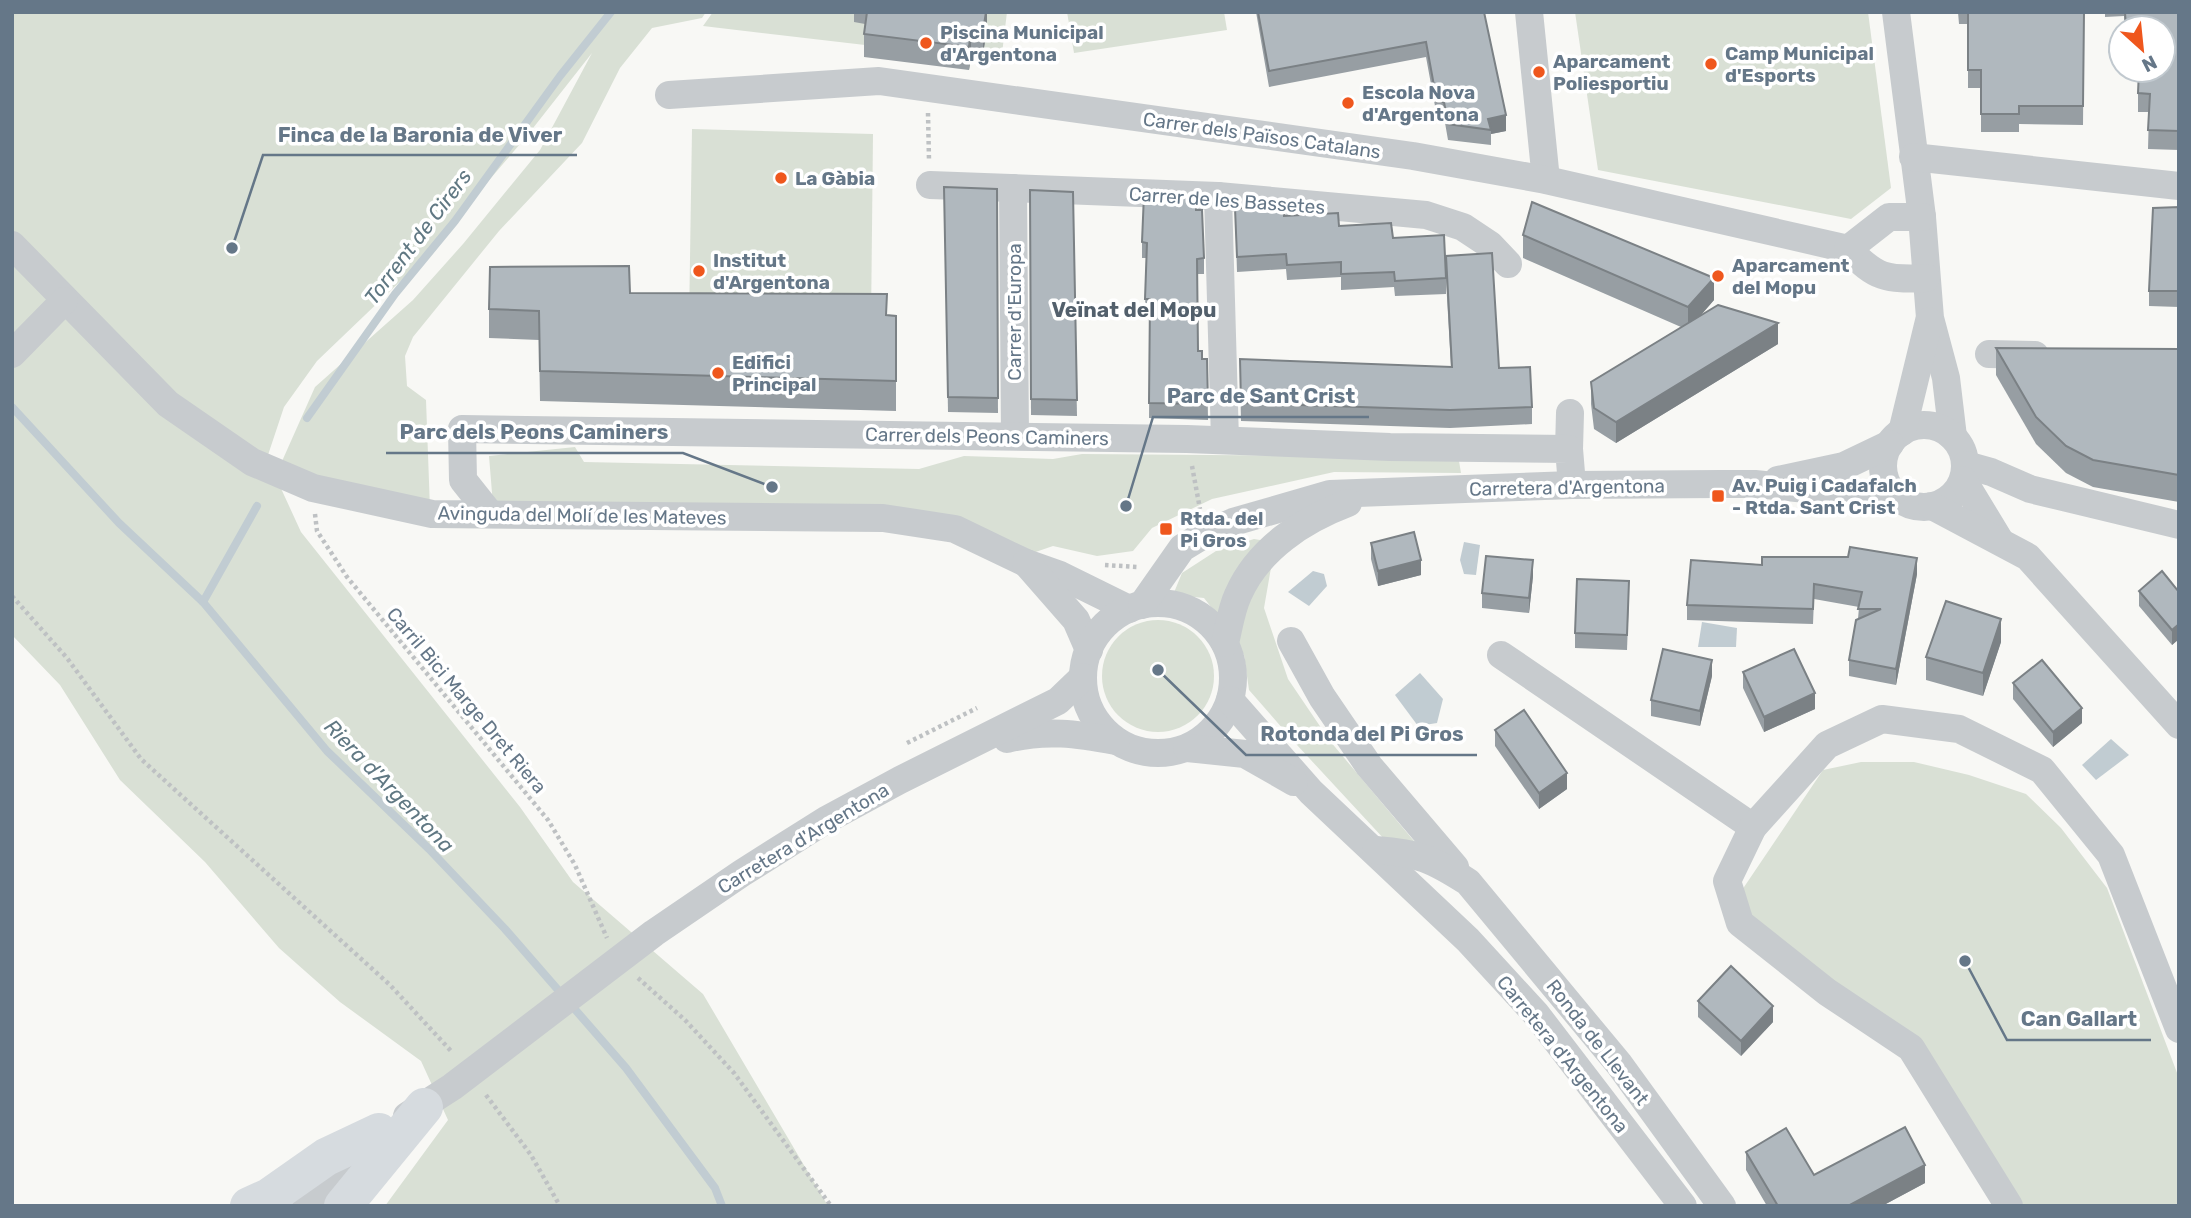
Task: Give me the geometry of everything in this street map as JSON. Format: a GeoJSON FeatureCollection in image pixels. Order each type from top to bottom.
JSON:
{"type":"FeatureCollection","features":[{"type":"Feature","properties":{"kind":"highway"},"geometry":{"type":"LineString","coordinates":[[343,1206],[438,1097]]}},
{"type":"Feature","properties":{"kind":"highway"},"geometry":{"type":"LineString","coordinates":[[249,1206],[269,1197],[327,1157],[379,1132]]}},
{"type":"Feature","properties":{"kind":"street"},"geometry":{"type":"LineString","coordinates":[[1529,12],[1546,180]]}},
{"type":"Feature","properties":{"kind":"street"},"geometry":{"type":"LineString","coordinates":[[1896,12],[1922,217],[1930,318],[1946,378],[1953,437],[1962,450],[1964,473],[2002,544]]}},
{"type":"Feature","properties":{"kind":"street","name":"Carrer dels Països Catalans"},"geometry":{"type":"LineString","coordinates":[[669,95],[879,81],[1413,156],[1546,180],[1848,249]]}},
{"type":"Feature","properties":{"kind":"street"},"geometry":{"type":"LineString","coordinates":[[1913,157],[2179,186]]}},
{"type":"Feature","properties":{"kind":"street","name":"Carrer de les Bassetes"},"geometry":{"type":"LineString","coordinates":[[930,185],[1218,196],[1426,215],[1463,227],[1490,245],[1508,264]]}},
{"type":"Feature","properties":{"kind":"street","name":"Carrer d'Europa"},"geometry":{"type":"LineString","coordinates":[[1013,188],[1015,436]]}},
{"type":"Feature","properties":{"kind":"street"},"geometry":{"type":"LineString","coordinates":[[1218,196],[1225,440]]}},
{"type":"Feature","properties":{"kind":"street"},"geometry":{"type":"LineString","coordinates":[[1922,217],[1889,217],[1848,249],[1870,272],[1892,280],[1926,278]]}},
{"type":"Feature","properties":{"kind":"street","name":"Avinguda del Molí de les Mateves"},"geometry":{"type":"LineString","coordinates":[[12,245],[64,301],[168,404],[252,462],[313,488],[432,514],[884,518],[954,529],[1026,564]]}},
{"type":"Feature","properties":{"kind":"street"},"geometry":{"type":"LineString","coordinates":[[12,354],[64,301]]}},
{"type":"Feature","properties":{"kind":"street"},"geometry":{"type":"LineString","coordinates":[[1930,318],[1896,438],[1883,469],[1893,492],[1907,503],[1932,506],[2028,557],[2179,724]]}},
{"type":"Feature","properties":{"kind":"street"},"geometry":{"type":"LineString","coordinates":[[1989,354],[2057,356]]}},
{"type":"Feature","properties":{"kind":"street"},"geometry":{"type":"LineString","coordinates":[[1570,413],[1572,485]]}},
{"type":"Feature","properties":{"kind":"street"},"geometry":{"type":"LineString","coordinates":[[1896,438],[1928,425],[1953,437]]}},
{"type":"Feature","properties":{"kind":"street","name":"Carrer dels Peons Caminers"},"geometry":{"type":"LineString","coordinates":[[490,514],[463,480],[462,429],[1187,439],[1390,447],[1569,449]]}},
{"type":"Feature","properties":{"kind":"street","name":"Carretera d'Argentona"},"geometry":{"type":"LineString","coordinates":[[1755,484],[1844,466],[1896,438]]}},
{"type":"Feature","properties":{"kind":"street"},"geometry":{"type":"LineString","coordinates":[[1964,473],[1991,472],[2030,489],[2179,525]]}},
{"type":"Feature","properties":{"kind":"street"},"geometry":{"type":"LineString","coordinates":[[1932,506],[1951,497],[1964,473]]}},
{"type":"Feature","properties":{"kind":"street","name":"Carretera d'Argentona"},"geometry":{"type":"LineString","coordinates":[[1135,607],[1182,548],[1205,534],[1233,522],[1330,494],[1572,485],[1755,484],[1823,493],[1865,495],[1893,492]]}},
{"type":"Feature","properties":{"kind":"street","name":"Carretera d'Argentona"},"geometry":{"type":"LineString","coordinates":[[1225,643],[1238,595],[1275,546],[1302,523],[1379,492]]}},
{"type":"Feature","properties":{"kind":"street"},"geometry":{"type":"LineString","coordinates":[[1026,564],[1060,575],[1135,607]]}},
{"type":"Feature","properties":{"kind":"street"},"geometry":{"type":"LineString","coordinates":[[1026,564],[1076,620],[1086,663],[1086,698],[1094,718],[1116,741]]}},
{"type":"Feature","properties":{"kind":"street"},"geometry":{"type":"LineString","coordinates":[[957,753],[1058,702],[1086,663],[1105,625],[1135,607],[1169,604],[1192,611],[1211,624],[1225,643],[1233,671],[1230,700],[1214,729],[1187,748]]}},
{"type":"Feature","properties":{"kind":"street","name":"Ronda de Llevant"},"geometry":{"type":"LineString","coordinates":[[1291,641],[1322,697],[1369,766],[1619,1064],[1722,1206]]}},
{"type":"Feature","properties":{"kind":"street"},"geometry":{"type":"LineString","coordinates":[[1501,655],[1753,827]]}},
{"type":"Feature","properties":{"kind":"street"},"geometry":{"type":"LineString","coordinates":[[1230,700],[1311,792]]}},
{"type":"Feature","properties":{"kind":"street"},"geometry":{"type":"LineString","coordinates":[[2009,1206],[1911,1048],[1828,992],[1740,923],[1727,881],[1753,827],[1827,746],[1882,719],[1959,729],[2042,770],[2111,855],[2179,1028]]}},
{"type":"Feature","properties":{"kind":"street"},"geometry":{"type":"LineString","coordinates":[[957,753],[1033,732],[1071,733],[1116,741],[1151,753],[1187,748],[1245,754],[1311,792]]}},
{"type":"Feature","properties":{"kind":"street","name":"Carretera d'Argentona"},"geometry":{"type":"LineString","coordinates":[[379,1132],[438,1097],[654,933],[826,820],[957,753]]}},
{"type":"Feature","properties":{"kind":"street","name":"Carretera d'Argentona"},"geometry":{"type":"LineString","coordinates":[[1311,792],[1376,850],[1468,940],[1536,1014],[1682,1206]]}},
{"type":"Feature","properties":{"kind":"street","name":"Ronda de Llevant"},"geometry":{"type":"LineString","coordinates":[[1376,850],[1412,852],[1438,863],[1468,882]]}},
{"type":"Feature","properties":{"kind":"street"},"geometry":{"type":"LineString","coordinates":[[306,1206],[379,1132]]}},
{"type":"Feature","properties":{"kind":"path"},"geometry":{"type":"LineString","coordinates":[[927,88],[930,185]]}},
{"type":"Feature","properties":{"kind":"path"},"geometry":{"type":"LineString","coordinates":[[1187,439],[1205,534]]}},
{"type":"Feature","properties":{"kind":"path","name":"Carril Bici Marge Dret Riera"},"geometry":{"type":"LineString","coordinates":[[313,488],[317,531],[328,550],[388,628],[548,820],[575,865],[605,932]]}},
{"type":"Feature","properties":{"kind":"path"},"geometry":{"type":"LineString","coordinates":[[12,596],[67,658],[141,759],[390,985],[457,1058]]}},
{"type":"Feature","properties":{"kind":"path"},"geometry":{"type":"LineString","coordinates":[[637,977],[685,1020],[734,1073],[831,1206]]}},
{"type":"Feature","properties":{"kind":"path"},"geometry":{"type":"LineString","coordinates":[[480,1087],[531,1155],[560,1206]]}},
{"type":"Feature","properties":{"kind":"shaded area"},"geometry":{"type":"Polygon","coordinates":[[[12,12],[706,12],[702,18],[652,28],[620,68],[582,143],[499,231],[413,337],[405,356],[407,386],[426,400],[430,509],[279,468],[315,387],[413,300],[463,244],[540,150],[592,53],[526,137],[412,270],[317,361],[284,407],[267,458],[301,532],[520,807],[573,882],[703,994],[828,1206],[385,1206],[448,1120],[421,1061],[340,1002],[279,948],[205,862],[120,780],[60,685],[12,635],[12,12]]]}},
{"type":"Feature","properties":{"kind":"shaded area"},"geometry":{"type":"Polygon","coordinates":[[[713,12],[1007,12],[1001,62],[971,58],[969,70],[865,45],[703,26],[713,12]]]}},
{"type":"Feature","properties":{"kind":"shaded area"},"geometry":{"type":"Polygon","coordinates":[[[1067,12],[1224,12],[1227,30],[1074,53],[1067,12]]]}},
{"type":"Feature","properties":{"kind":"shaded area"},"geometry":{"type":"Polygon","coordinates":[[[1575,12],[1868,12],[1891,188],[1851,219],[1598,170],[1575,12]]]}},
{"type":"Feature","properties":{"kind":"shaded area"},"geometry":{"type":"Polygon","coordinates":[[[692,129],[873,134],[871,323],[689,323],[692,129]]]}},
{"type":"Feature","properties":{"kind":"shaded area"},"geometry":{"type":"Polygon","coordinates":[[[575,447],[584,462],[919,469],[964,456],[1053,459],[1082,454],[1341,456],[1459,461],[1461,473],[1334,472],[1212,499],[1152,528],[1133,551],[1097,556],[1053,546],[1021,557],[955,521],[493,505],[489,456],[575,447]]]}},
{"type":"Feature","properties":{"kind":"shaded area"},"geometry":{"type":"Polygon","coordinates":[[[1254,539],[1266,541],[1222,621],[1204,598],[1173,595],[1182,573],[1216,551],[1254,539]]]}},
{"type":"Feature","properties":{"kind":"shaded area"},"geometry":{"type":"Polygon","coordinates":[[[1464,542],[1480,545],[1476,575],[1464,574],[1460,560],[1464,542]]]}},
{"type":"Feature","properties":{"kind":"shaded area"},"geometry":{"type":"Polygon","coordinates":[[[1272,562],[1264,608],[1288,679],[1330,741],[1419,847],[1385,840],[1249,690],[1244,655],[1236,643],[1243,604],[1272,562]]]}},
{"type":"Feature","properties":{"kind":"shaded area"},"geometry":{"type":"Polygon","coordinates":[[[1313,571],[1324,574],[1327,586],[1309,606],[1288,592],[1313,571]]]}},
{"type":"Feature","properties":{"kind":"shaded area"},"geometry":{"type":"Polygon","coordinates":[[[1158,620],[1179,624],[1198,636],[1210,655],[1214,676],[1210,697],[1198,716],[1179,728],[1158,732],[1137,728],[1118,716],[1106,697],[1102,676],[1106,655],[1118,636],[1137,624],[1158,620]]]}},
{"type":"Feature","properties":{"kind":"shaded area"},"geometry":{"type":"Polygon","coordinates":[[[1702,622],[1737,628],[1736,647],[1698,647],[1702,622]]]}},
{"type":"Feature","properties":{"kind":"shaded area"},"geometry":{"type":"Polygon","coordinates":[[[1420,673],[1443,699],[1437,723],[1418,726],[1395,695],[1420,673]]]}},
{"type":"Feature","properties":{"kind":"shaded area"},"geometry":{"type":"Polygon","coordinates":[[[2111,739],[2129,755],[2096,780],[2082,765],[2111,739]]]}},
{"type":"Feature","properties":{"kind":"shaded area"},"geometry":{"type":"Polygon","coordinates":[[[1861,762],[1914,762],[1969,775],[2026,794],[2061,828],[2107,888],[2179,1078],[2179,1206],[2019,1206],[1921,1042],[1740,923],[1740,893],[1823,770],[1861,762]]]}},
{"type":"Feature","properties":{"kind":"building"},"geometry":{"type":"Polygon","coordinates":[[[867,12],[986,12],[983,31],[971,30],[969,47],[864,34],[867,12]]]}},
{"type":"Feature","properties":{"kind":"building"},"geometry":{"type":"Polygon","coordinates":[[[1258,12],[1484,12],[1506,115],[1488,119],[1491,130],[1448,124],[1444,102],[1437,102],[1426,42],[1269,71],[1258,12]]]}},
{"type":"Feature","properties":{"kind":"building"},"geometry":{"type":"Polygon","coordinates":[[[1968,12],[2084,12],[2083,106],[2019,106],[2019,114],[1981,114],[1981,70],[1968,70],[1968,12]]]}},
{"type":"Feature","properties":{"kind":"building"},"geometry":{"type":"Polygon","coordinates":[[[2179,12],[2179,131],[2148,130],[2150,94],[2138,93],[2138,84],[2177,84],[2177,14],[2125,14],[2179,12]]]}},
{"type":"Feature","properties":{"kind":"building"},"geometry":{"type":"Polygon","coordinates":[[[944,187],[997,189],[998,398],[948,397],[944,187]]]}},
{"type":"Feature","properties":{"kind":"building"},"geometry":{"type":"Polygon","coordinates":[[[1030,190],[1073,192],[1077,400],[1031,399],[1030,190]]]}},
{"type":"Feature","properties":{"kind":"building"},"geometry":{"type":"Polygon","coordinates":[[[1144,194],[1196,196],[1196,210],[1202,210],[1204,258],[1197,259],[1198,351],[1202,351],[1202,359],[1207,359],[1208,404],[1149,403],[1150,299],[1145,299],[1147,243],[1142,242],[1144,194]]]}},
{"type":"Feature","properties":{"kind":"building"},"geometry":{"type":"Polygon","coordinates":[[[1532,202],[1714,278],[1688,307],[1523,235],[1532,202]]]}},
{"type":"Feature","properties":{"kind":"building"},"geometry":{"type":"Polygon","coordinates":[[[1284,206],[1284,216],[1338,213],[1339,226],[1391,223],[1393,238],[1444,235],[1446,278],[1395,281],[1394,272],[1341,274],[1341,262],[1287,265],[1286,254],[1237,257],[1235,208],[1284,206]]]}},
{"type":"Feature","properties":{"kind":"building"},"geometry":{"type":"Polygon","coordinates":[[[2179,207],[2179,291],[2149,291],[2153,208],[2179,207]]]}},
{"type":"Feature","properties":{"kind":"building"},"geometry":{"type":"Polygon","coordinates":[[[1492,253],[1499,368],[1530,367],[1532,407],[1450,410],[1241,403],[1240,359],[1452,367],[1446,256],[1492,253]]]}},
{"type":"Feature","properties":{"kind":"building","name":"Edifici Principal"},"geometry":{"type":"Polygon","coordinates":[[[629,266],[630,293],[887,294],[886,315],[896,316],[896,381],[540,371],[539,311],[489,309],[490,267],[629,266]]]}},
{"type":"Feature","properties":{"kind":"building"},"geometry":{"type":"Polygon","coordinates":[[[1718,305],[1778,323],[1616,422],[1594,408],[1591,382],[1718,305]]]}},
{"type":"Feature","properties":{"kind":"building"},"geometry":{"type":"Polygon","coordinates":[[[1996,348],[2179,349],[2179,475],[2093,460],[2066,446],[2036,417],[1996,348]]]}},
{"type":"Feature","properties":{"kind":"building"},"geometry":{"type":"Polygon","coordinates":[[[1414,532],[1421,560],[1378,571],[1371,543],[1414,532]]]}},
{"type":"Feature","properties":{"kind":"building"},"geometry":{"type":"Polygon","coordinates":[[[1850,547],[1917,558],[1896,669],[1849,660],[1856,620],[1881,609],[1858,609],[1862,592],[1814,584],[1813,609],[1687,605],[1691,560],[1762,565],[1762,557],[1848,557],[1850,547]]]}},
{"type":"Feature","properties":{"kind":"building"},"geometry":{"type":"Polygon","coordinates":[[[1486,556],[1533,560],[1529,598],[1482,593],[1486,556]]]}},
{"type":"Feature","properties":{"kind":"building"},"geometry":{"type":"Polygon","coordinates":[[[2162,571],[2179,592],[2179,624],[2172,630],[2139,591],[2162,571]]]}},
{"type":"Feature","properties":{"kind":"building"},"geometry":{"type":"Polygon","coordinates":[[[1577,579],[1629,581],[1627,635],[1575,633],[1577,579]]]}},
{"type":"Feature","properties":{"kind":"building"},"geometry":{"type":"Polygon","coordinates":[[[1946,601],[2001,619],[1983,673],[1926,657],[1946,601]]]}},
{"type":"Feature","properties":{"kind":"building"},"geometry":{"type":"Polygon","coordinates":[[[1663,649],[1712,660],[1700,711],[1651,700],[1663,649]]]}},
{"type":"Feature","properties":{"kind":"building"},"geometry":{"type":"Polygon","coordinates":[[[1794,649],[1815,693],[1764,717],[1743,672],[1794,649]]]}},
{"type":"Feature","properties":{"kind":"building"},"geometry":{"type":"Polygon","coordinates":[[[2042,660],[2082,708],[2053,732],[2013,683],[2042,660]]]}},
{"type":"Feature","properties":{"kind":"building"},"geometry":{"type":"Polygon","coordinates":[[[1524,710],[1567,773],[1539,793],[1495,730],[1524,710]]]}},
{"type":"Feature","properties":{"kind":"building"},"geometry":{"type":"Polygon","coordinates":[[[1731,966],[1773,1006],[1741,1041],[1698,1001],[1731,966]]]}},
{"type":"Feature","properties":{"kind":"building"},"geometry":{"type":"Polygon","coordinates":[[[1905,1127],[1925,1165],[1848,1206],[1778,1206],[1746,1152],[1786,1128],[1814,1175],[1905,1127]]]}},
{"type":"Feature","properties":{"kind":"waterway","name":"Torrent de Cirers"},"geometry":{"type":"LineString","coordinates":[[307,418],[395,294],[455,221],[560,76],[611,12]]}},
{"type":"Feature","properties":{"kind":"waterway","name":"Riera d'Argentona"},"geometry":{"type":"LineString","coordinates":[[12,407],[119,523],[203,602],[327,751],[429,849],[505,929],[626,1068],[715,1188],[722,1206]]}},
{"type":"Feature","properties":{"kind":"waterway","name":"Torrent de Cirers"},"geometry":{"type":"LineString","coordinates":[[203,602],[257,506]]}},
{"type":"Feature","properties":{"kind":"place","name":"Piscina Municipal d'Argentona"},"geometry":{"type":"Point","coordinates":[926,43]}},
{"type":"Feature","properties":{"kind":"place","name":"Camp Municipal d'Esports"},"geometry":{"type":"Point","coordinates":[1711,64]}},
{"type":"Feature","properties":{"kind":"place","name":"Aparcament Poliesportiu"},"geometry":{"type":"Point","coordinates":[1539,72]}},
{"type":"Feature","properties":{"kind":"place","name":"Escola Nova d'Argentona"},"geometry":{"type":"Point","coordinates":[1348,103]}},
{"type":"Feature","properties":{"kind":"place","name":"La Gàbia"},"geometry":{"type":"Point","coordinates":[781,178]}},
{"type":"Feature","properties":{"kind":"place","name":"Finca de la Baronia de Viver"},"geometry":{"type":"Point","coordinates":[232,248]}},
{"type":"Feature","properties":{"kind":"place","name":"Institut d'Argentona"},"geometry":{"type":"Point","coordinates":[699,271]}},
{"type":"Feature","properties":{"kind":"place","name":"Aparcament del Mopu"},"geometry":{"type":"Point","coordinates":[1718,276]}},
{"type":"Feature","properties":{"kind":"place","name":"Edifici Principal"},"geometry":{"type":"Point","coordinates":[718,373]}},
{"type":"Feature","properties":{"kind":"place","name":"Parc dels Peons Caminers"},"geometry":{"type":"Point","coordinates":[772,487]}},
{"type":"Feature","properties":{"kind":"place","name":"Av. Puig i Cadafalch - Rtda. Sant Crist"},"geometry":{"type":"Point","coordinates":[1718,496]}},
{"type":"Feature","properties":{"kind":"place","name":"Parc de Sant Crist"},"geometry":{"type":"Point","coordinates":[1126,506]}},
{"type":"Feature","properties":{"kind":"place","name":"Rtda. del Pi Gros"},"geometry":{"type":"Point","coordinates":[1166,529]}},
{"type":"Feature","properties":{"kind":"place","name":"Rotonda del Pi Gros"},"geometry":{"type":"Point","coordinates":[1158,670]}},
{"type":"Feature","properties":{"kind":"place","name":"Can Gallart"},"geometry":{"type":"Point","coordinates":[1965,961]}},
{"type":"Feature","properties":{"kind":"district","name":"Veïnat del Mopu"},"geometry":{"type":"Point","coordinates":[1134,310]}}]}
